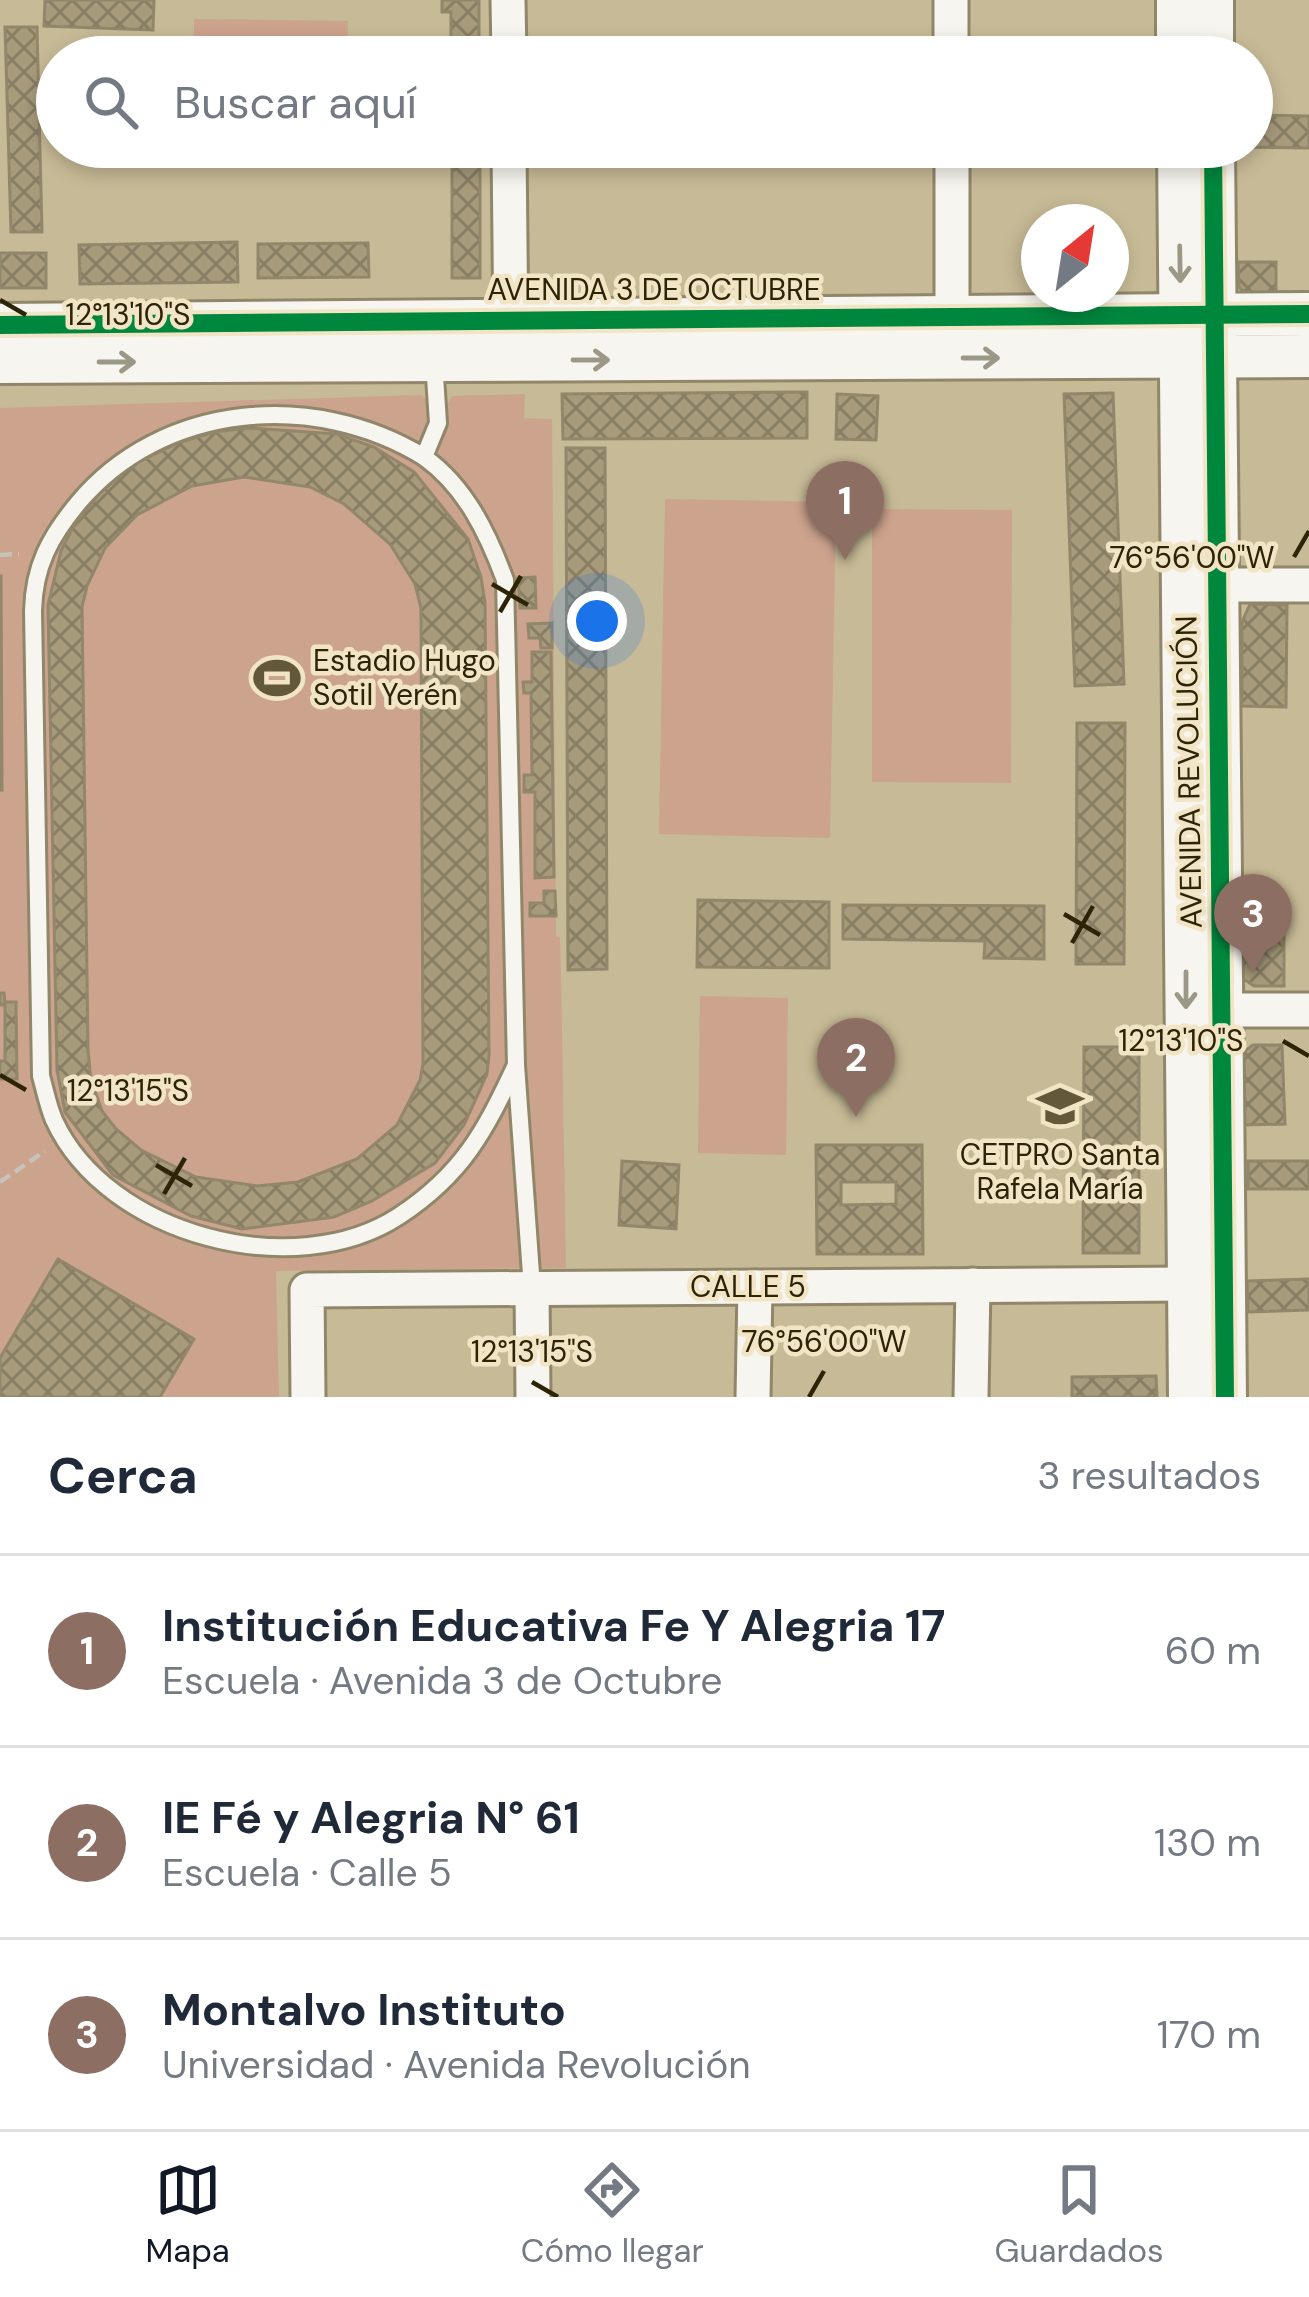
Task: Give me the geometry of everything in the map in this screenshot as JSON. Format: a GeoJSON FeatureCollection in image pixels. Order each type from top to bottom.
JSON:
{"type":"FeatureCollection","features":[{"type":"Feature","properties":{"kind":"street"},"geometry":{"type":"LineString","coordinates":[[508,0],[508,36]]}},
{"type":"Feature","properties":{"kind":"street"},"geometry":{"type":"LineString","coordinates":[[951,0],[951,36]]}},
{"type":"Feature","properties":{"kind":"street"},"geometry":{"type":"LineString","coordinates":[[1178,0],[1178,36]]}},
{"type":"Feature","properties":{"kind":"street"},"geometry":{"type":"LineString","coordinates":[[1212,0],[1212,36]]}},
{"type":"Feature","properties":{"kind":"street"},"geometry":{"type":"LineString","coordinates":[[509,168],[511,340]]}},
{"type":"Feature","properties":{"kind":"street"},"geometry":{"type":"LineString","coordinates":[[935,332],[950,168]]}},
{"type":"Feature","properties":{"kind":"street","name":"AVENIDA REVOLUCIÓN"},"geometry":{"type":"LineString","coordinates":[[1181,168],[1217,585],[1225,1397]]}},
{"type":"Feature","properties":{"kind":"street","name":"AVENIDA REVOLUCIÓN"},"geometry":{"type":"LineString","coordinates":[[1190,1397],[1198,337],[1211,168]]}},
{"type":"Feature","properties":{"kind":"street","name":"AVENIDA 3 DE OCTUBRE"},"geometry":{"type":"LineString","coordinates":[[1198,337],[1309,314]]}},
{"type":"Feature","properties":{"kind":"street","name":"AVENIDA 3 DE OCTUBRE"},"geometry":{"type":"LineString","coordinates":[[0,325],[511,340],[935,332],[1198,337],[1309,356]]}},
{"type":"Feature","properties":{"kind":"street","name":"AVENIDA 3 DE OCTUBRE"},"geometry":{"type":"LineString","coordinates":[[0,362],[434,360],[511,340]]}},
{"type":"Feature","properties":{"kind":"street"},"geometry":{"type":"LineString","coordinates":[[1217,585],[1309,585]]}},
{"type":"Feature","properties":{"kind":"street"},"geometry":{"type":"LineString","coordinates":[[1222,1010],[1309,1010]]}},
{"type":"Feature","properties":{"kind":"street","name":"CALLE 5"},"geometry":{"type":"LineString","coordinates":[[308,1397],[307,1290],[1189,1284]]}},
{"type":"Feature","properties":{"kind":"street"},"geometry":{"type":"LineString","coordinates":[[971,1397],[974,1285]]}},
{"type":"Feature","properties":{"kind":"street"},"geometry":{"type":"LineString","coordinates":[[753,1397],[755,1287]]}},
{"type":"Feature","properties":{"kind":"street"},"geometry":{"type":"LineString","coordinates":[[532,1288],[533,1397]]}},
{"type":"Feature","properties":{"kind":"lane"},"geometry":{"type":"LineString","coordinates":[[424,457],[438,423],[434,360]]}},
{"type":"Feature","properties":{"kind":"lane"},"geometry":{"type":"LineString","coordinates":[[516,1065],[483,1135],[456,1169],[397,1217],[356,1238],[324,1245],[235,1243],[181,1230],[133,1206],[98,1177],[54,1121],[41,1076],[34,587],[46,546],[99,479],[136,450],[171,432],[214,421],[273,415],[336,420],[392,437],[440,468],[487,533],[505,580],[516,1065],[532,1288]]}},
{"type":"Feature","properties":{"kind":"path"},"geometry":{"type":"LineString","coordinates":[[0,1182],[45,1151]]}},
{"type":"Feature","properties":{"kind":"shaded area"},"geometry":{"type":"Polygon","coordinates":[[[194,19],[348,21],[348,36],[194,36],[194,19]]]}},
{"type":"Feature","properties":{"kind":"shaded area","name":"Estadio Hugo Sotil Yerén"},"geometry":{"type":"Polygon","coordinates":[[[525,394],[524,418],[552,419],[556,936],[560,937],[566,1268],[276,1271],[279,1397],[0,1397],[0,408],[422,395],[428,410],[445,410],[452,396],[525,394]]]}},
{"type":"Feature","properties":{"kind":"shaded area"},"geometry":{"type":"Polygon","coordinates":[[[665,499],[836,502],[830,838],[659,834],[665,499]]]}},
{"type":"Feature","properties":{"kind":"shaded area"},"geometry":{"type":"Polygon","coordinates":[[[872,509],[1012,510],[1011,783],[872,782],[872,509]]]}},
{"type":"Feature","properties":{"kind":"shaded area"},"geometry":{"type":"Polygon","coordinates":[[[700,996],[788,998],[786,1155],[698,1153],[700,996]]]}},
{"type":"Feature","properties":{"kind":"building"},"geometry":{"type":"Polygon","coordinates":[[[45,0],[154,0],[153,30],[44,26],[45,0]]]}},
{"type":"Feature","properties":{"kind":"building"},"geometry":{"type":"Polygon","coordinates":[[[442,0],[479,0],[479,36],[451,36],[451,12],[442,12],[442,0]]]}},
{"type":"Feature","properties":{"kind":"building"},"geometry":{"type":"Polygon","coordinates":[[[5,27],[37,27],[36,168],[40,168],[42,232],[11,232],[5,27]]]}},
{"type":"Feature","properties":{"kind":"building"},"geometry":{"type":"Polygon","coordinates":[[[1273,115],[1309,116],[1309,148],[1273,148],[1273,115]]]}},
{"type":"Feature","properties":{"kind":"building"},"geometry":{"type":"Polygon","coordinates":[[[452,168],[480,168],[480,278],[452,278],[452,168]]]}},
{"type":"Feature","properties":{"kind":"building"},"geometry":{"type":"Polygon","coordinates":[[[237,242],[238,282],[80,284],[79,245],[237,242]]]}},
{"type":"Feature","properties":{"kind":"building"},"geometry":{"type":"Polygon","coordinates":[[[368,243],[369,277],[258,278],[258,244],[368,243]]]}},
{"type":"Feature","properties":{"kind":"building"},"geometry":{"type":"Polygon","coordinates":[[[0,253],[46,253],[46,288],[0,288],[0,253]]]}},
{"type":"Feature","properties":{"kind":"building"},"geometry":{"type":"Polygon","coordinates":[[[1238,262],[1276,262],[1276,298],[1251,299],[1239,287],[1238,262]]]}},
{"type":"Feature","properties":{"kind":"building"},"geometry":{"type":"Polygon","coordinates":[[[807,392],[807,438],[563,439],[562,394],[807,392]]]}},
{"type":"Feature","properties":{"kind":"building"},"geometry":{"type":"Polygon","coordinates":[[[1113,393],[1124,684],[1075,686],[1064,394],[1113,393]]]}},
{"type":"Feature","properties":{"kind":"building"},"geometry":{"type":"Polygon","coordinates":[[[837,394],[878,396],[876,440],[836,439],[837,394]]]}},
{"type":"Feature","properties":{"kind":"building"},"geometry":{"type":"Polygon","coordinates":[[[249,428],[337,434],[374,447],[414,472],[468,539],[485,603],[487,1074],[464,1125],[435,1163],[372,1201],[334,1217],[242,1229],[191,1216],[113,1175],[65,1112],[57,1070],[48,605],[61,551],[74,525],[99,494],[132,465],[214,432],[249,428]],[[244,477],[192,486],[137,515],[105,548],[82,607],[91,1081],[102,1111],[141,1150],[196,1177],[257,1186],[298,1182],[357,1159],[397,1125],[423,1064],[421,608],[415,584],[390,544],[344,504],[310,487],[244,477]]]}},
{"type":"Feature","properties":{"kind":"building"},"geometry":{"type":"Polygon","coordinates":[[[566,448],[605,448],[607,969],[568,970],[566,448]]]}},
{"type":"Feature","properties":{"kind":"building"},"geometry":{"type":"Polygon","coordinates":[[[1,576],[2,790],[0,790],[1,576]]]}},
{"type":"Feature","properties":{"kind":"building"},"geometry":{"type":"Polygon","coordinates":[[[535,577],[536,608],[520,608],[518,578],[535,577]]]}},
{"type":"Feature","properties":{"kind":"building"},"geometry":{"type":"Polygon","coordinates":[[[1250,604],[1287,605],[1286,707],[1242,706],[1242,622],[1250,604]]]}},
{"type":"Feature","properties":{"kind":"building"},"geometry":{"type":"Polygon","coordinates":[[[552,623],[552,648],[541,648],[540,638],[529,638],[528,624],[552,623]]]}},
{"type":"Feature","properties":{"kind":"building"},"geometry":{"type":"Polygon","coordinates":[[[532,652],[551,652],[554,877],[535,878],[535,792],[524,792],[524,775],[532,775],[531,693],[524,693],[523,682],[532,682],[532,652]]]}},
{"type":"Feature","properties":{"kind":"building"},"geometry":{"type":"Polygon","coordinates":[[[1077,723],[1125,723],[1124,964],[1076,964],[1077,723]]]}},
{"type":"Feature","properties":{"kind":"building"},"geometry":{"type":"Polygon","coordinates":[[[544,891],[555,891],[556,916],[530,916],[530,903],[544,903],[544,891]]]}},
{"type":"Feature","properties":{"kind":"building"},"geometry":{"type":"Polygon","coordinates":[[[1242,899],[1284,899],[1284,986],[1254,986],[1242,978],[1242,899]]]}},
{"type":"Feature","properties":{"kind":"building"},"geometry":{"type":"Polygon","coordinates":[[[698,900],[829,902],[829,968],[697,967],[698,900]]]}},
{"type":"Feature","properties":{"kind":"building"},"geometry":{"type":"Polygon","coordinates":[[[843,905],[1044,906],[1044,959],[984,958],[985,941],[843,939],[843,905]]]}},
{"type":"Feature","properties":{"kind":"building"},"geometry":{"type":"Polygon","coordinates":[[[0,993],[5,1002],[16,1002],[17,1079],[0,1079],[0,1061],[5,1061],[5,1005],[0,1005],[0,993]]]}},
{"type":"Feature","properties":{"kind":"building"},"geometry":{"type":"Polygon","coordinates":[[[1253,1045],[1282,1045],[1285,1124],[1245,1125],[1242,1053],[1253,1045]]]}},
{"type":"Feature","properties":{"kind":"building"},"geometry":{"type":"Polygon","coordinates":[[[1084,1047],[1139,1047],[1139,1253],[1083,1253],[1084,1047]]]}},
{"type":"Feature","properties":{"kind":"building"},"geometry":{"type":"Polygon","coordinates":[[[816,1145],[922,1145],[923,1254],[817,1254],[816,1145]],[[841,1182],[841,1205],[896,1204],[896,1182],[841,1182]]]}},
{"type":"Feature","properties":{"kind":"building"},"geometry":{"type":"Polygon","coordinates":[[[622,1161],[679,1165],[676,1229],[619,1225],[622,1161]]]}},
{"type":"Feature","properties":{"kind":"building"},"geometry":{"type":"Polygon","coordinates":[[[1248,1161],[1309,1161],[1309,1189],[1248,1189],[1248,1161]]]}},
{"type":"Feature","properties":{"kind":"building"},"geometry":{"type":"Polygon","coordinates":[[[58,1259],[194,1339],[160,1397],[0,1397],[0,1358],[58,1259]]]}},
{"type":"Feature","properties":{"kind":"building"},"geometry":{"type":"Polygon","coordinates":[[[1309,1279],[1309,1310],[1248,1312],[1247,1281],[1309,1279]]]}},
{"type":"Feature","properties":{"kind":"building"},"geometry":{"type":"Polygon","coordinates":[[[1156,1376],[1157,1397],[1072,1397],[1072,1377],[1156,1376]]]}},
{"type":"Feature","properties":{"kind":"cycle path"},"geometry":{"type":"LineString","coordinates":[[1213,168],[1225,1397]]}},
{"type":"Feature","properties":{"kind":"cycle path"},"geometry":{"type":"LineString","coordinates":[[0,325],[1309,314]]}},
{"type":"Feature","properties":{"kind":"place","name":"Institución Educativa Fe Y Alegria 17"},"geometry":{"type":"Point","coordinates":[845,560]}},
{"type":"Feature","properties":{"kind":"place","name":"Estadio Hugo Sotil Yerén"},"geometry":{"type":"Point","coordinates":[277,678]}},
{"type":"Feature","properties":{"kind":"place","name":"Montalvo Instituto"},"geometry":{"type":"Point","coordinates":[1253,973]}},
{"type":"Feature","properties":{"kind":"place","name":"CETPRO Santa Rafela María"},"geometry":{"type":"Point","coordinates":[1060,1106]}},
{"type":"Feature","properties":{"kind":"place","name":"IE Fé y Alegria N° 61"},"geometry":{"type":"Point","coordinates":[856,1117]}}]}
